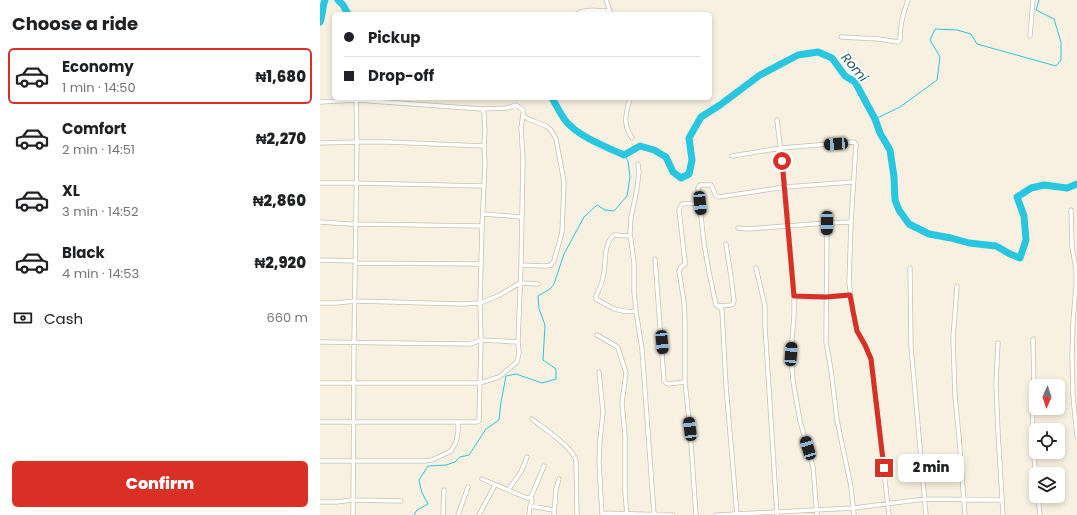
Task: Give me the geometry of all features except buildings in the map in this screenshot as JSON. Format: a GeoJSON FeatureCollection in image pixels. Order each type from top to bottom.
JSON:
{"type":"FeatureCollection","features":[{"type":"Feature","properties":{"kind":"street"},"geometry":{"type":"LineString","coordinates":[[579,12],[610,12],[606,0]]}},
{"type":"Feature","properties":{"kind":"street"},"geometry":{"type":"LineString","coordinates":[[841,37],[879,39],[898,42],[900,25],[908,0]]}},
{"type":"Feature","properties":{"kind":"street"},"geometry":{"type":"LineString","coordinates":[[1030,36],[1033,0]]}},
{"type":"Feature","properties":{"kind":"street"},"geometry":{"type":"LineString","coordinates":[[320,102],[344,100]]}},
{"type":"Feature","properties":{"kind":"street"},"geometry":{"type":"LineString","coordinates":[[353,515],[355,262],[358,142],[356,100]]}},
{"type":"Feature","properties":{"kind":"street"},"geometry":{"type":"LineString","coordinates":[[320,382],[480,383],[499,377],[517,362],[519,353],[518,342],[523,159],[521,128],[523,110],[516,106],[507,108],[482,109],[369,100]]}},
{"type":"Feature","properties":{"kind":"street"},"geometry":{"type":"LineString","coordinates":[[630,100],[626,123],[627,131],[632,138]]}},
{"type":"Feature","properties":{"kind":"street"},"geometry":{"type":"LineString","coordinates":[[320,422],[479,421],[481,340],[480,302],[485,163],[484,113],[482,109]]}},
{"type":"Feature","properties":{"kind":"street"},"geometry":{"type":"LineString","coordinates":[[521,265],[545,266],[551,265],[554,261],[562,232],[564,182],[556,139],[551,130],[523,115]]}},
{"type":"Feature","properties":{"kind":"street"},"geometry":{"type":"LineString","coordinates":[[777,120],[781,148],[794,296],[791,354],[792,381],[800,421],[813,467],[817,515]]}},
{"type":"Feature","properties":{"kind":"street"},"geometry":{"type":"LineString","coordinates":[[320,143],[388,142],[484,146]]}},
{"type":"Feature","properties":{"kind":"street"},"geometry":{"type":"LineString","coordinates":[[732,156],[781,148],[854,142],[856,144],[851,222],[850,295],[857,331],[871,359],[889,515]]}},
{"type":"Feature","properties":{"kind":"street"},"geometry":{"type":"LineString","coordinates":[[638,164],[640,172],[630,217],[630,236],[634,263],[634,292],[636,311],[642,349],[654,514]]}},
{"type":"Feature","properties":{"kind":"street"},"geometry":{"type":"LineString","coordinates":[[737,514],[726,386],[722,310],[716,304],[708,272],[698,188],[700,185],[711,185],[716,196],[719,197],[784,187],[853,182]]}},
{"type":"Feature","properties":{"kind":"street"},"geometry":{"type":"LineString","coordinates":[[320,183],[484,186]]}},
{"type":"Feature","properties":{"kind":"street"},"geometry":{"type":"LineString","coordinates":[[696,515],[690,429],[684,382],[685,323],[684,302],[679,271],[685,262],[679,210],[682,204],[700,203]]}},
{"type":"Feature","properties":{"kind":"street"},"geometry":{"type":"LineString","coordinates":[[1071,210],[1072,247],[1076,269],[1072,358],[1077,436]]}},
{"type":"Feature","properties":{"kind":"street"},"geometry":{"type":"LineString","coordinates":[[483,214],[522,217]]}},
{"type":"Feature","properties":{"kind":"street"},"geometry":{"type":"LineString","coordinates":[[320,222],[349,224],[482,226]]}},
{"type":"Feature","properties":{"kind":"street"},"geometry":{"type":"LineString","coordinates":[[738,228],[747,229],[851,222]]}},
{"type":"Feature","properties":{"kind":"street"},"geometry":{"type":"LineString","coordinates":[[827,223],[826,342],[837,420],[851,487],[854,515]]}},
{"type":"Feature","properties":{"kind":"street"},"geometry":{"type":"LineString","coordinates":[[630,236],[614,235],[608,242],[603,277],[596,298],[610,308],[621,311],[636,311]]}},
{"type":"Feature","properties":{"kind":"street"},"geometry":{"type":"LineString","coordinates":[[717,306],[731,305],[734,301],[726,244]]}},
{"type":"Feature","properties":{"kind":"street"},"geometry":{"type":"LineString","coordinates":[[655,259],[664,381],[668,384],[684,382]]}},
{"type":"Feature","properties":{"kind":"street"},"geometry":{"type":"LineString","coordinates":[[320,260],[482,264]]}},
{"type":"Feature","properties":{"kind":"street"},"geometry":{"type":"LineString","coordinates":[[756,268],[765,306],[777,513]]}},
{"type":"Feature","properties":{"kind":"street"},"geometry":{"type":"LineString","coordinates":[[910,268],[911,347],[926,515]]}},
{"type":"Feature","properties":{"kind":"street"},"geometry":{"type":"LineString","coordinates":[[320,303],[355,301],[462,304],[480,302],[498,296],[520,283],[538,284]]}},
{"type":"Feature","properties":{"kind":"street"},"geometry":{"type":"LineString","coordinates":[[957,286],[952,338],[955,396],[965,515]]}},
{"type":"Feature","properties":{"kind":"street"},"geometry":{"type":"LineString","coordinates":[[794,296],[826,297],[850,295]]}},
{"type":"Feature","properties":{"kind":"street"},"geometry":{"type":"LineString","coordinates":[[597,335],[618,348],[626,373],[622,403],[625,436],[626,515]]}},
{"type":"Feature","properties":{"kind":"street"},"geometry":{"type":"LineString","coordinates":[[1033,339],[1034,388],[1032,435],[1035,467]]}},
{"type":"Feature","properties":{"kind":"street"},"geometry":{"type":"LineString","coordinates":[[320,342],[470,344],[481,340],[518,342]]}},
{"type":"Feature","properties":{"kind":"street"},"geometry":{"type":"LineString","coordinates":[[998,343],[996,384],[1003,515]]}},
{"type":"Feature","properties":{"kind":"street"},"geometry":{"type":"LineString","coordinates":[[599,372],[604,412],[599,462],[602,514],[673,515]]}},
{"type":"Feature","properties":{"kind":"street"},"geometry":{"type":"LineString","coordinates":[[532,419],[562,443],[572,452],[575,457],[577,515]]}},
{"type":"Feature","properties":{"kind":"street"},"geometry":{"type":"LineString","coordinates":[[320,461],[432,460],[451,451],[456,442],[458,422]]}},
{"type":"Feature","properties":{"kind":"street"},"geometry":{"type":"LineString","coordinates":[[508,490],[521,472],[527,457]]}},
{"type":"Feature","properties":{"kind":"street"},"geometry":{"type":"LineString","coordinates":[[530,515],[530,506],[532,501],[530,497],[544,466]]}},
{"type":"Feature","properties":{"kind":"street"},"geometry":{"type":"LineString","coordinates":[[482,479],[527,498],[530,497]]}},
{"type":"Feature","properties":{"kind":"street"},"geometry":{"type":"LineString","coordinates":[[554,515],[556,489],[559,479]]}},
{"type":"Feature","properties":{"kind":"street"},"geometry":{"type":"LineString","coordinates":[[480,515],[495,485]]}},
{"type":"Feature","properties":{"kind":"street"},"geometry":{"type":"LineString","coordinates":[[458,515],[468,487]]}},
{"type":"Feature","properties":{"kind":"street"},"geometry":{"type":"LineString","coordinates":[[443,515],[444,490]]}},
{"type":"Feature","properties":{"kind":"street"},"geometry":{"type":"LineString","coordinates":[[716,515],[854,508],[924,499],[1002,500]]}},
{"type":"Feature","properties":{"kind":"street"},"geometry":{"type":"LineString","coordinates":[[320,502],[353,500],[401,501]]}},
{"type":"Feature","properties":{"kind":"street"},"geometry":{"type":"LineString","coordinates":[[1039,503],[1040,515]]}},
{"type":"Feature","properties":{"kind":"street"},"geometry":{"type":"LineString","coordinates":[[530,506],[554,510]]}},
{"type":"Feature","properties":{"kind":"waterway","name":"Romi"},"geometry":{"type":"LineString","coordinates":[[320,22],[325,0]]}},
{"type":"Feature","properties":{"kind":"waterway","name":"Romi"},"geometry":{"type":"LineString","coordinates":[[338,0],[347,12]]}},
{"type":"Feature","properties":{"kind":"waterway"},"geometry":{"type":"LineString","coordinates":[[875,119],[900,107],[937,80],[940,57],[930,40],[935,29],[957,30],[971,34],[977,44],[1056,66],[1061,60],[1061,42],[1054,19],[1036,10],[1039,0]]}},
{"type":"Feature","properties":{"kind":"waterway","name":"Romi"},"geometry":{"type":"LineString","coordinates":[[553,100],[570,126],[584,136],[624,155],[640,146],[654,150],[666,157],[673,172],[681,178],[689,174],[692,160],[689,138],[701,117],[720,105],[760,75],[798,55],[818,52],[832,58],[845,76],[855,82],[875,119],[880,133],[890,150],[894,177],[895,200],[899,210],[909,224],[929,234],[969,243],[996,246],[1020,258],[1026,240],[1024,216],[1017,197],[1031,188],[1044,185],[1067,188],[1077,184]]}},
{"type":"Feature","properties":{"kind":"waterway"},"geometry":{"type":"LineString","coordinates":[[414,515],[417,510],[428,504],[422,493],[419,480],[428,466],[446,465],[455,462],[460,457],[469,455],[486,429],[499,420],[506,376],[516,374],[542,383],[556,379],[556,369],[543,360],[545,325],[539,309],[538,296],[550,289],[554,284],[564,254],[584,217],[597,205],[605,210],[614,211],[627,196],[630,177],[628,161],[624,155]]}},
{"type":"Feature","properties":{"kind":"route"},"geometry":{"type":"LineString","coordinates":[[782,161],[794,296],[826,297],[850,295],[857,331],[871,359],[884,468]]}}]}
